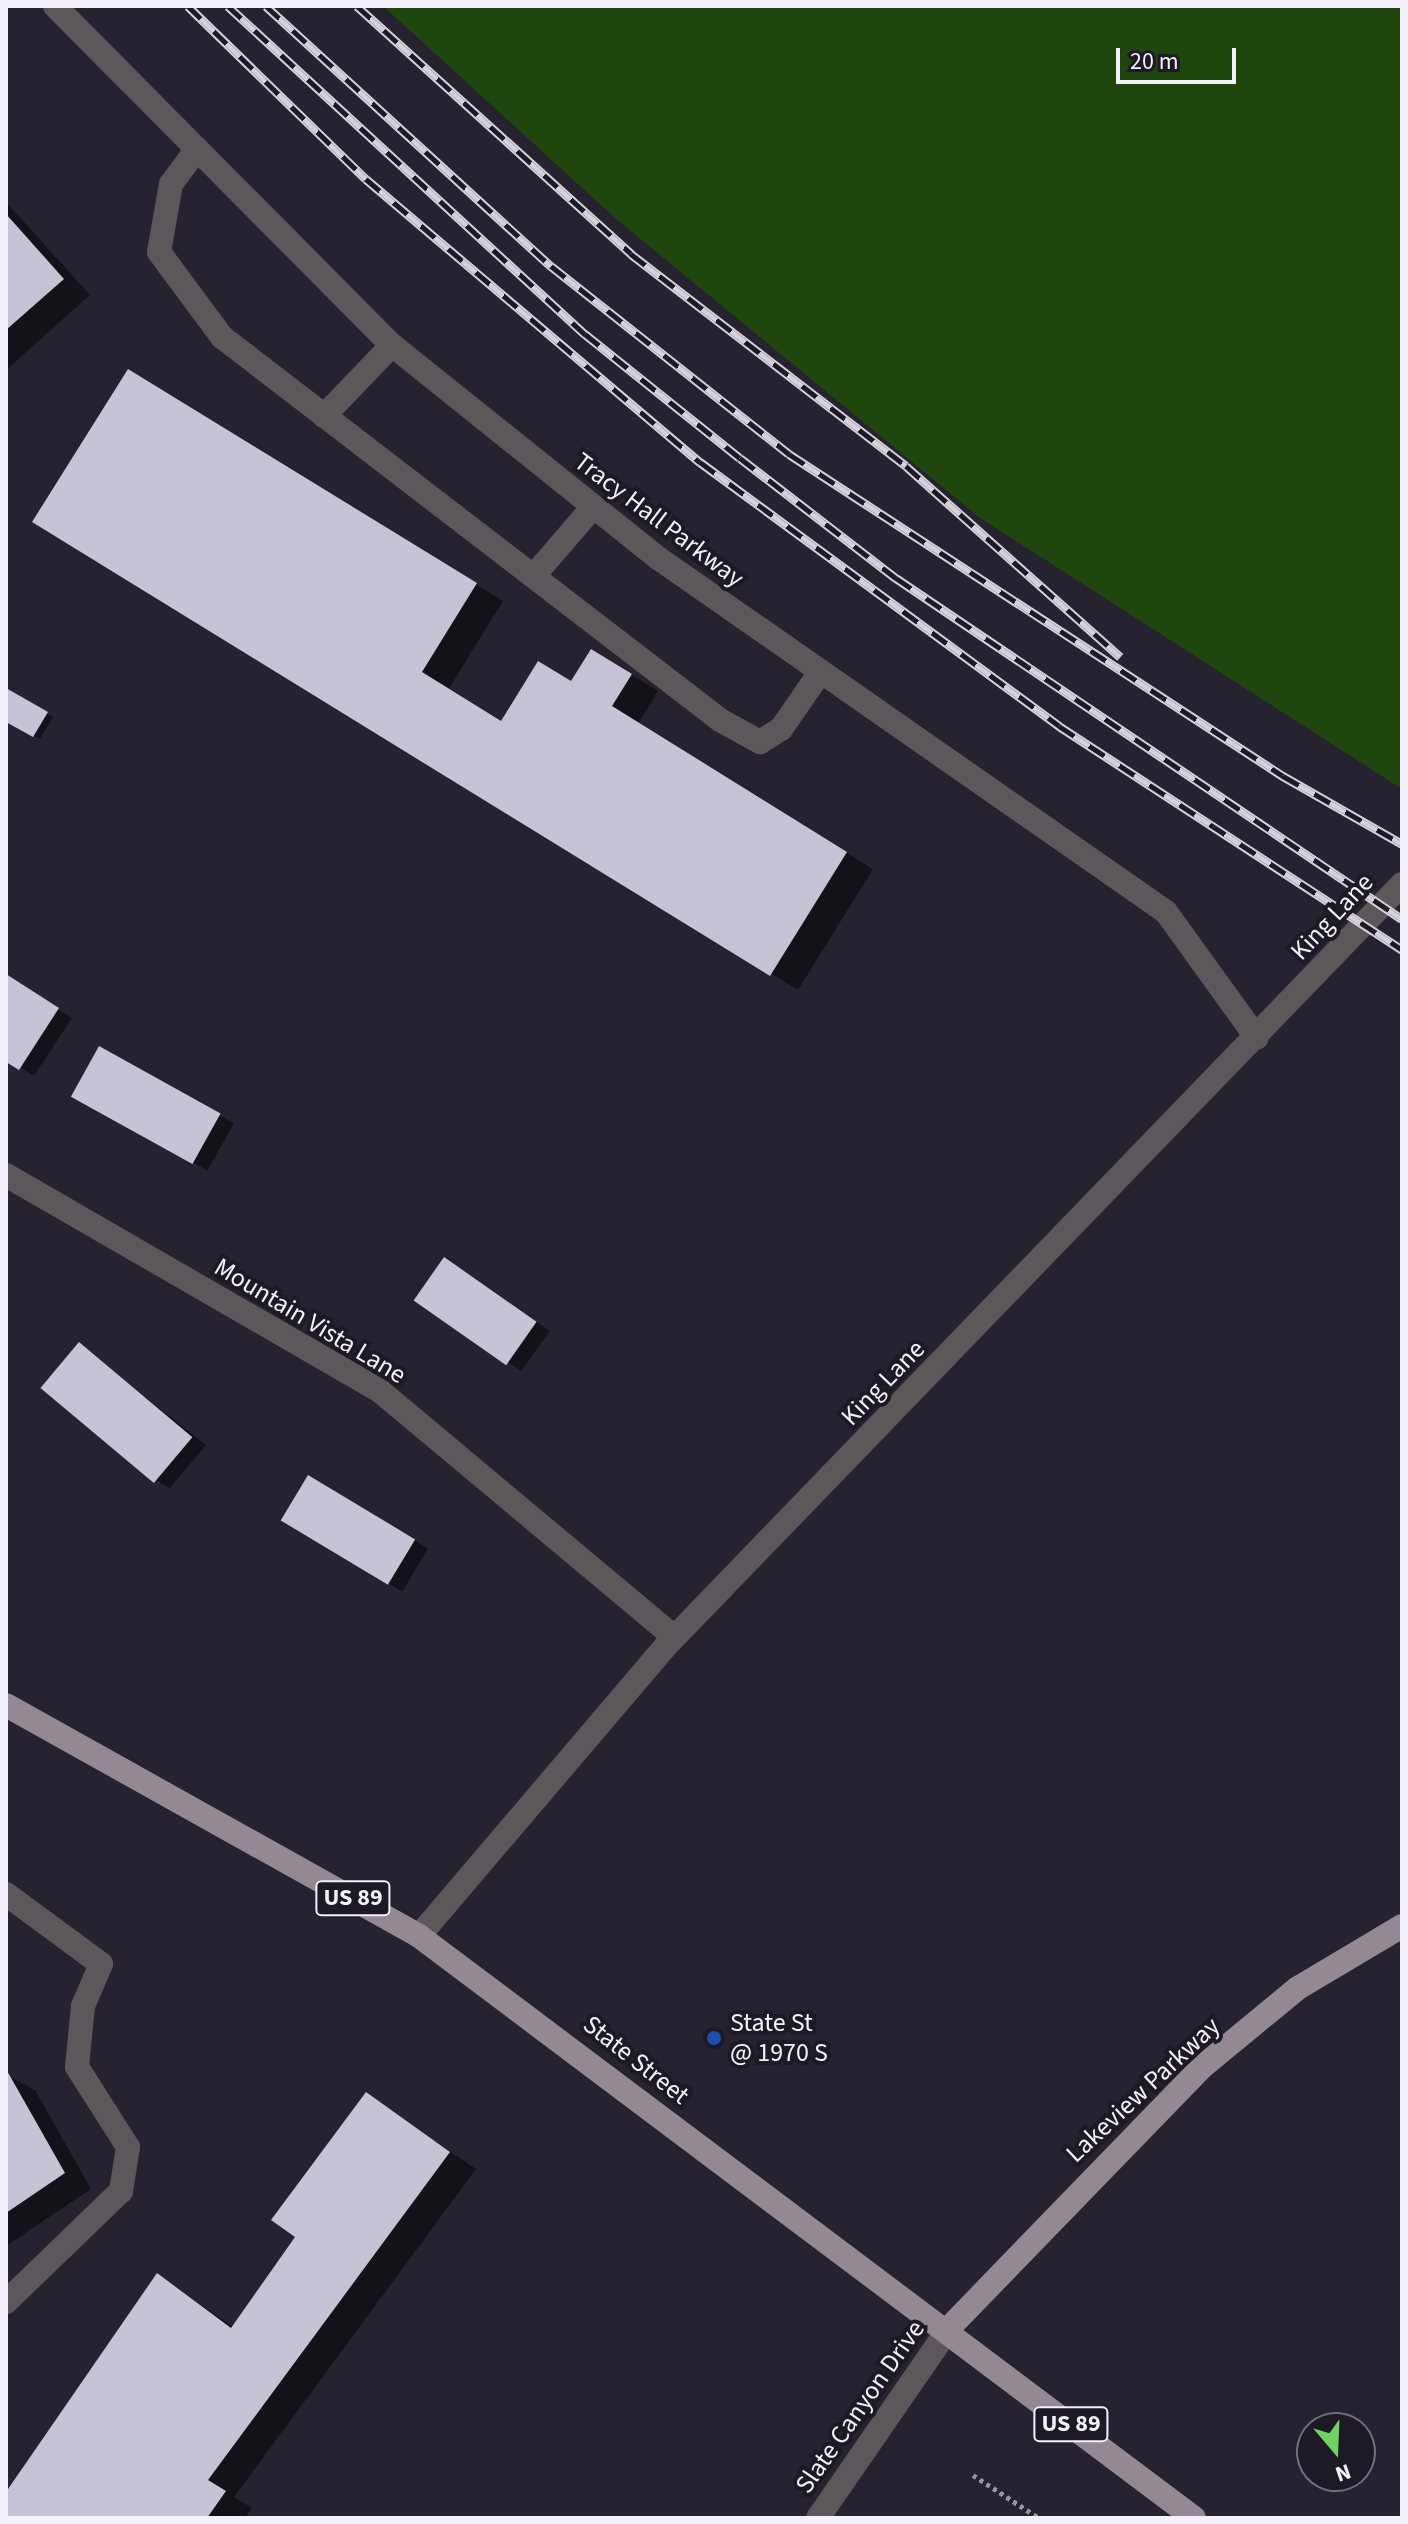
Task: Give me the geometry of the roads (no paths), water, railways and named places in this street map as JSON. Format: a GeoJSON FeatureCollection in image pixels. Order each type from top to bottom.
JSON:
{"type":"FeatureCollection","features":[{"type":"Feature","properties":{"kind":"main road","name":"State Street"},"geometry":{"type":"LineString","coordinates":[[6,1705],[419,1936],[949,2328],[1194,2518]]}},
{"type":"Feature","properties":{"kind":"main road","name":"Lakeview Parkway"},"geometry":{"type":"LineString","coordinates":[[949,2328],[1202,2067],[1298,1988],[1402,1926]]}},
{"type":"Feature","properties":{"kind":"street","name":"Tracy Hall Parkway"},"geometry":{"type":"LineString","coordinates":[[55,6],[392,345],[593,507],[819,674],[1166,912],[1257,1038]]}},
{"type":"Feature","properties":{"kind":"street"},"geometry":{"type":"LineString","coordinates":[[197,149],[171,184],[159,252],[222,337],[459,524],[537,572],[606,637],[760,742],[781,729],[819,674]]}},
{"type":"Feature","properties":{"kind":"street"},"geometry":{"type":"LineString","coordinates":[[324,416],[392,345]]}},
{"type":"Feature","properties":{"kind":"street"},"geometry":{"type":"LineString","coordinates":[[537,572],[593,507]]}},
{"type":"Feature","properties":{"kind":"street","name":"King Lane"},"geometry":{"type":"LineString","coordinates":[[419,1936],[674,1637],[1257,1038],[1402,884]]}},
{"type":"Feature","properties":{"kind":"street","name":"Mountain Vista Lane"},"geometry":{"type":"LineString","coordinates":[[6,1175],[380,1391],[674,1637]]}},
{"type":"Feature","properties":{"kind":"street"},"geometry":{"type":"LineString","coordinates":[[6,1894],[101,1964],[83,2006],[77,2067],[128,2147],[121,2191],[6,2302]]}},
{"type":"Feature","properties":{"kind":"street","name":"Slate Canyon Drive"},"geometry":{"type":"LineString","coordinates":[[818,2518],[949,2328]]}},
{"type":"Feature","properties":{"kind":"railway"},"geometry":{"type":"LineString","coordinates":[[188,6],[366,179],[700,462],[1059,726],[1402,950]]}},
{"type":"Feature","properties":{"kind":"railway"},"geometry":{"type":"LineString","coordinates":[[228,6],[585,334],[740,458],[896,578],[1402,919]]}},
{"type":"Feature","properties":{"kind":"railway"},"geometry":{"type":"LineString","coordinates":[[266,6],[551,266],[789,454],[1283,776],[1402,844]]}},
{"type":"Feature","properties":{"kind":"railway"},"geometry":{"type":"LineString","coordinates":[[357,6],[631,254],[906,466],[1120,657]]}},
{"type":"Feature","properties":{"kind":"place","name":"State St @ 1970 S"},"geometry":{"type":"Point","coordinates":[714,2038]}}]}
